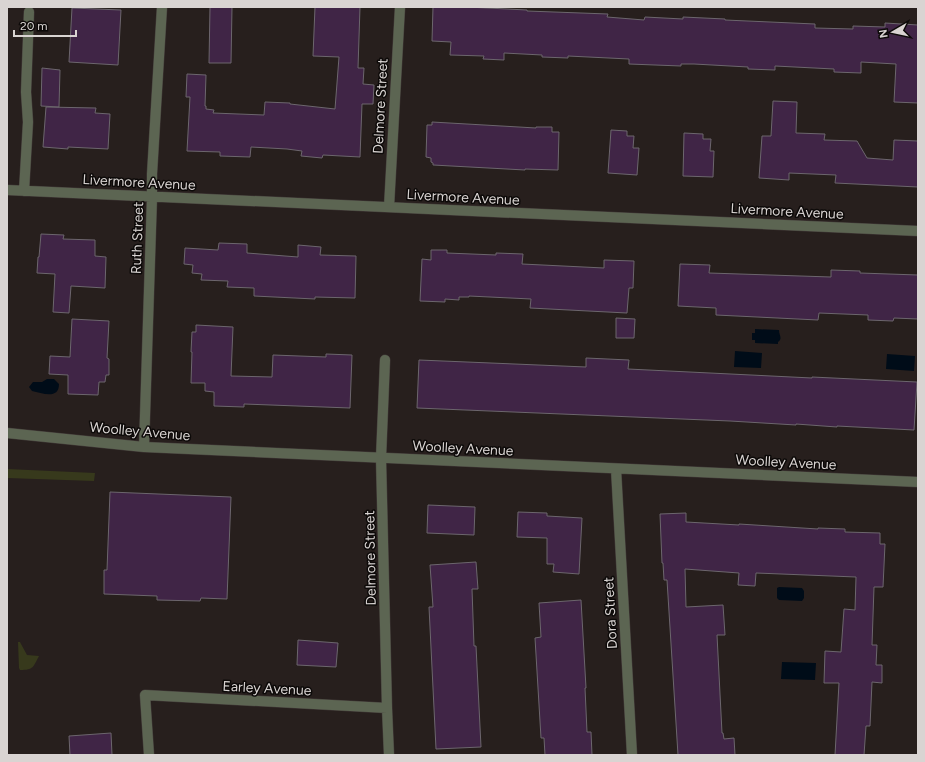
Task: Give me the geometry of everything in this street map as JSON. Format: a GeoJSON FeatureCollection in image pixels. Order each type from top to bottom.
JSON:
{"type":"FeatureCollection","features":[{"type":"Feature","properties":{"kind":"street","name":"Ruth Street"},"geometry":{"type":"LineString","coordinates":[[144,447],[152,174],[162,7]]}},
{"type":"Feature","properties":{"kind":"street","name":"Delmore Street"},"geometry":{"type":"LineString","coordinates":[[389,207],[400,7]]}},
{"type":"Feature","properties":{"kind":"street"},"geometry":{"type":"LineString","coordinates":[[24,191],[28,122],[26,92],[29,12]]}},
{"type":"Feature","properties":{"kind":"street","name":"Livermore Avenue"},"geometry":{"type":"LineString","coordinates":[[7,190],[918,231]]}},
{"type":"Feature","properties":{"kind":"street","name":"Delmore Street"},"geometry":{"type":"LineString","coordinates":[[385,360],[381,458],[387,708],[390,755]]}},
{"type":"Feature","properties":{"kind":"street","name":"Woolley Avenue"},"geometry":{"type":"LineString","coordinates":[[7,432],[144,447],[918,482]]}},
{"type":"Feature","properties":{"kind":"street","name":"Dora Street"},"geometry":{"type":"LineString","coordinates":[[616,469],[632,755]]}},
{"type":"Feature","properties":{"kind":"street","name":"Earley Avenue"},"geometry":{"type":"LineString","coordinates":[[148,755],[145,695],[387,708]]}},
{"type":"Feature","properties":{"kind":"green space"},"geometry":{"type":"Polygon","coordinates":[[[7,469],[95,473],[94,481],[7,478],[7,469]]]}},
{"type":"Feature","properties":{"kind":"green space"},"geometry":{"type":"Polygon","coordinates":[[[18,642],[20,642],[27,655],[39,656],[31,668],[20,670],[19,668],[18,642]]]}},
{"type":"Feature","properties":{"kind":"shaded area"},"geometry":{"type":"Polygon","coordinates":[[[755,329],[779,330],[781,338],[778,344],[755,343],[755,340],[752,340],[752,333],[755,333],[755,329]]]}},
{"type":"Feature","properties":{"kind":"shaded area"},"geometry":{"type":"Polygon","coordinates":[[[735,351],[762,353],[761,368],[734,367],[735,351]]]}},
{"type":"Feature","properties":{"kind":"shaded area"},"geometry":{"type":"Polygon","coordinates":[[[887,354],[915,356],[914,371],[886,369],[887,354]]]}},
{"type":"Feature","properties":{"kind":"shaded area"},"geometry":{"type":"Polygon","coordinates":[[[47,379],[54,379],[59,384],[58,389],[53,394],[32,391],[29,387],[33,382],[42,382],[47,379]]]}},
{"type":"Feature","properties":{"kind":"shaded area"},"geometry":{"type":"Polygon","coordinates":[[[777,588],[802,588],[804,591],[804,598],[802,601],[779,600],[777,598],[777,588]]]}},
{"type":"Feature","properties":{"kind":"shaded area"},"geometry":{"type":"Polygon","coordinates":[[[782,662],[816,663],[815,680],[781,679],[782,662]]]}},
{"type":"Feature","properties":{"kind":"building"},"geometry":{"type":"Polygon","coordinates":[[[210,7],[232,7],[231,63],[209,63],[210,7]]]}},
{"type":"Feature","properties":{"kind":"building"},"geometry":{"type":"Polygon","coordinates":[[[315,7],[360,7],[358,68],[364,68],[363,84],[374,85],[373,104],[362,104],[360,157],[323,155],[322,158],[301,156],[302,151],[251,147],[250,157],[220,156],[220,152],[187,151],[190,97],[186,97],[187,74],[206,75],[205,106],[206,109],[214,110],[213,113],[264,115],[265,102],[290,103],[335,109],[339,57],[313,56],[315,7]]]}},
{"type":"Feature","properties":{"kind":"building"},"geometry":{"type":"Polygon","coordinates":[[[433,7],[467,7],[608,14],[607,17],[644,20],[645,17],[725,19],[815,24],[815,28],[853,29],[853,26],[885,27],[885,23],[918,25],[918,103],[894,102],[896,64],[861,62],[861,73],[834,72],[834,69],[775,66],[775,70],[694,64],[681,64],[681,66],[629,64],[629,59],[568,56],[568,58],[542,57],[542,55],[504,53],[504,60],[483,59],[484,56],[450,55],[451,42],[432,41],[433,7]]]}},
{"type":"Feature","properties":{"kind":"building"},"geometry":{"type":"Polygon","coordinates":[[[72,8],[121,10],[118,65],[69,62],[72,8]]]}},
{"type":"Feature","properties":{"kind":"building"},"geometry":{"type":"Polygon","coordinates":[[[42,68],[60,70],[59,107],[41,106],[42,68]]]}},
{"type":"Feature","properties":{"kind":"building"},"geometry":{"type":"Polygon","coordinates":[[[773,101],[797,102],[796,133],[825,134],[824,140],[857,141],[867,158],[893,160],[894,140],[918,141],[918,187],[835,183],[836,175],[789,173],[789,180],[759,178],[762,136],[771,136],[773,101]]]}},
{"type":"Feature","properties":{"kind":"building"},"geometry":{"type":"Polygon","coordinates":[[[46,107],[96,108],[95,113],[110,114],[108,149],[68,147],[68,149],[43,147],[46,107]]]}},
{"type":"Feature","properties":{"kind":"building"},"geometry":{"type":"Polygon","coordinates":[[[432,122],[536,128],[552,127],[552,132],[559,132],[558,170],[525,170],[433,165],[431,158],[426,157],[427,125],[432,125],[432,122]]]}},
{"type":"Feature","properties":{"kind":"building"},"geometry":{"type":"Polygon","coordinates":[[[611,130],[627,131],[627,136],[634,136],[633,148],[639,148],[637,175],[608,173],[611,130]]]}},
{"type":"Feature","properties":{"kind":"building"},"geometry":{"type":"Polygon","coordinates":[[[684,133],[703,134],[703,139],[711,139],[710,151],[714,151],[713,177],[683,176],[684,133]]]}},
{"type":"Feature","properties":{"kind":"building"},"geometry":{"type":"Polygon","coordinates":[[[41,234],[64,235],[63,239],[95,240],[95,256],[106,257],[105,288],[71,286],[69,313],[53,312],[55,274],[37,273],[41,234]]]}},
{"type":"Feature","properties":{"kind":"building"},"geometry":{"type":"Polygon","coordinates":[[[219,243],[247,244],[247,253],[298,257],[298,245],[321,247],[320,255],[356,256],[355,298],[315,297],[315,299],[254,296],[254,288],[227,287],[228,281],[201,280],[202,274],[192,273],[193,265],[184,264],[185,248],[218,250],[219,243]]]}},
{"type":"Feature","properties":{"kind":"building"},"geometry":{"type":"Polygon","coordinates":[[[431,250],[447,250],[447,253],[496,255],[496,253],[523,254],[522,264],[604,268],[604,260],[634,261],[633,288],[629,288],[627,313],[530,308],[531,299],[469,296],[459,297],[459,300],[445,299],[445,302],[420,301],[422,259],[431,260],[431,250]]]}},
{"type":"Feature","properties":{"kind":"building"},"geometry":{"type":"Polygon","coordinates":[[[680,264],[710,265],[709,273],[831,277],[831,270],[860,271],[860,273],[918,275],[918,319],[894,318],[893,321],[868,320],[868,315],[819,313],[818,320],[716,315],[716,308],[678,306],[680,264]]]}},
{"type":"Feature","properties":{"kind":"building"},"geometry":{"type":"Polygon","coordinates":[[[616,318],[635,319],[634,338],[616,338],[616,318]]]}},
{"type":"Feature","properties":{"kind":"building"},"geometry":{"type":"Polygon","coordinates":[[[72,319],[109,321],[107,358],[109,359],[109,375],[106,375],[105,382],[99,382],[98,395],[68,394],[68,375],[49,374],[50,356],[70,357],[72,319]]]}},
{"type":"Feature","properties":{"kind":"building"},"geometry":{"type":"Polygon","coordinates":[[[196,325],[233,327],[231,376],[272,377],[273,355],[326,357],[326,354],[352,355],[350,408],[244,404],[244,407],[214,406],[214,392],[205,391],[205,383],[191,383],[192,332],[196,332],[196,325]]]}},
{"type":"Feature","properties":{"kind":"building"},"geometry":{"type":"Polygon","coordinates":[[[586,358],[629,360],[628,369],[917,382],[914,430],[417,408],[419,360],[586,367],[586,358]]]}},
{"type":"Feature","properties":{"kind":"building"},"geometry":{"type":"Polygon","coordinates":[[[110,492],[231,497],[227,599],[201,598],[200,601],[157,600],[157,596],[104,594],[104,570],[107,570],[110,492]]]}},
{"type":"Feature","properties":{"kind":"building"},"geometry":{"type":"Polygon","coordinates":[[[428,505],[475,507],[474,535],[427,533],[428,505]]]}},
{"type":"Feature","properties":{"kind":"building"},"geometry":{"type":"Polygon","coordinates":[[[518,512],[547,513],[547,516],[582,518],[579,574],[553,572],[554,564],[547,564],[547,538],[517,537],[518,512]]]}},
{"type":"Feature","properties":{"kind":"building"},"geometry":{"type":"Polygon","coordinates":[[[686,513],[686,522],[845,529],[845,532],[880,533],[880,544],[885,544],[883,587],[874,587],[872,645],[877,645],[876,665],[882,665],[882,683],[872,682],[870,726],[866,726],[864,755],[835,755],[839,683],[824,683],[825,651],[841,652],[844,609],[855,610],[856,577],[756,573],[755,586],[738,585],[739,573],[685,569],[686,607],[723,605],[725,635],[717,635],[722,733],[724,739],[734,738],[735,755],[678,755],[667,580],[664,580],[662,563],[660,514],[686,513]]]}},
{"type":"Feature","properties":{"kind":"building"},"geometry":{"type":"Polygon","coordinates":[[[476,562],[478,589],[472,589],[474,646],[476,646],[481,747],[436,749],[429,607],[433,607],[430,565],[476,562]]]}},
{"type":"Feature","properties":{"kind":"building"},"geometry":{"type":"Polygon","coordinates":[[[581,600],[587,732],[591,732],[592,755],[545,755],[544,738],[541,738],[535,638],[541,637],[539,603],[581,600]]]}},
{"type":"Feature","properties":{"kind":"building"},"geometry":{"type":"Polygon","coordinates":[[[298,640],[338,643],[336,667],[297,665],[298,640]]]}},
{"type":"Feature","properties":{"kind":"building"},"geometry":{"type":"Polygon","coordinates":[[[111,733],[112,755],[70,755],[69,736],[111,733]]]}}]}
